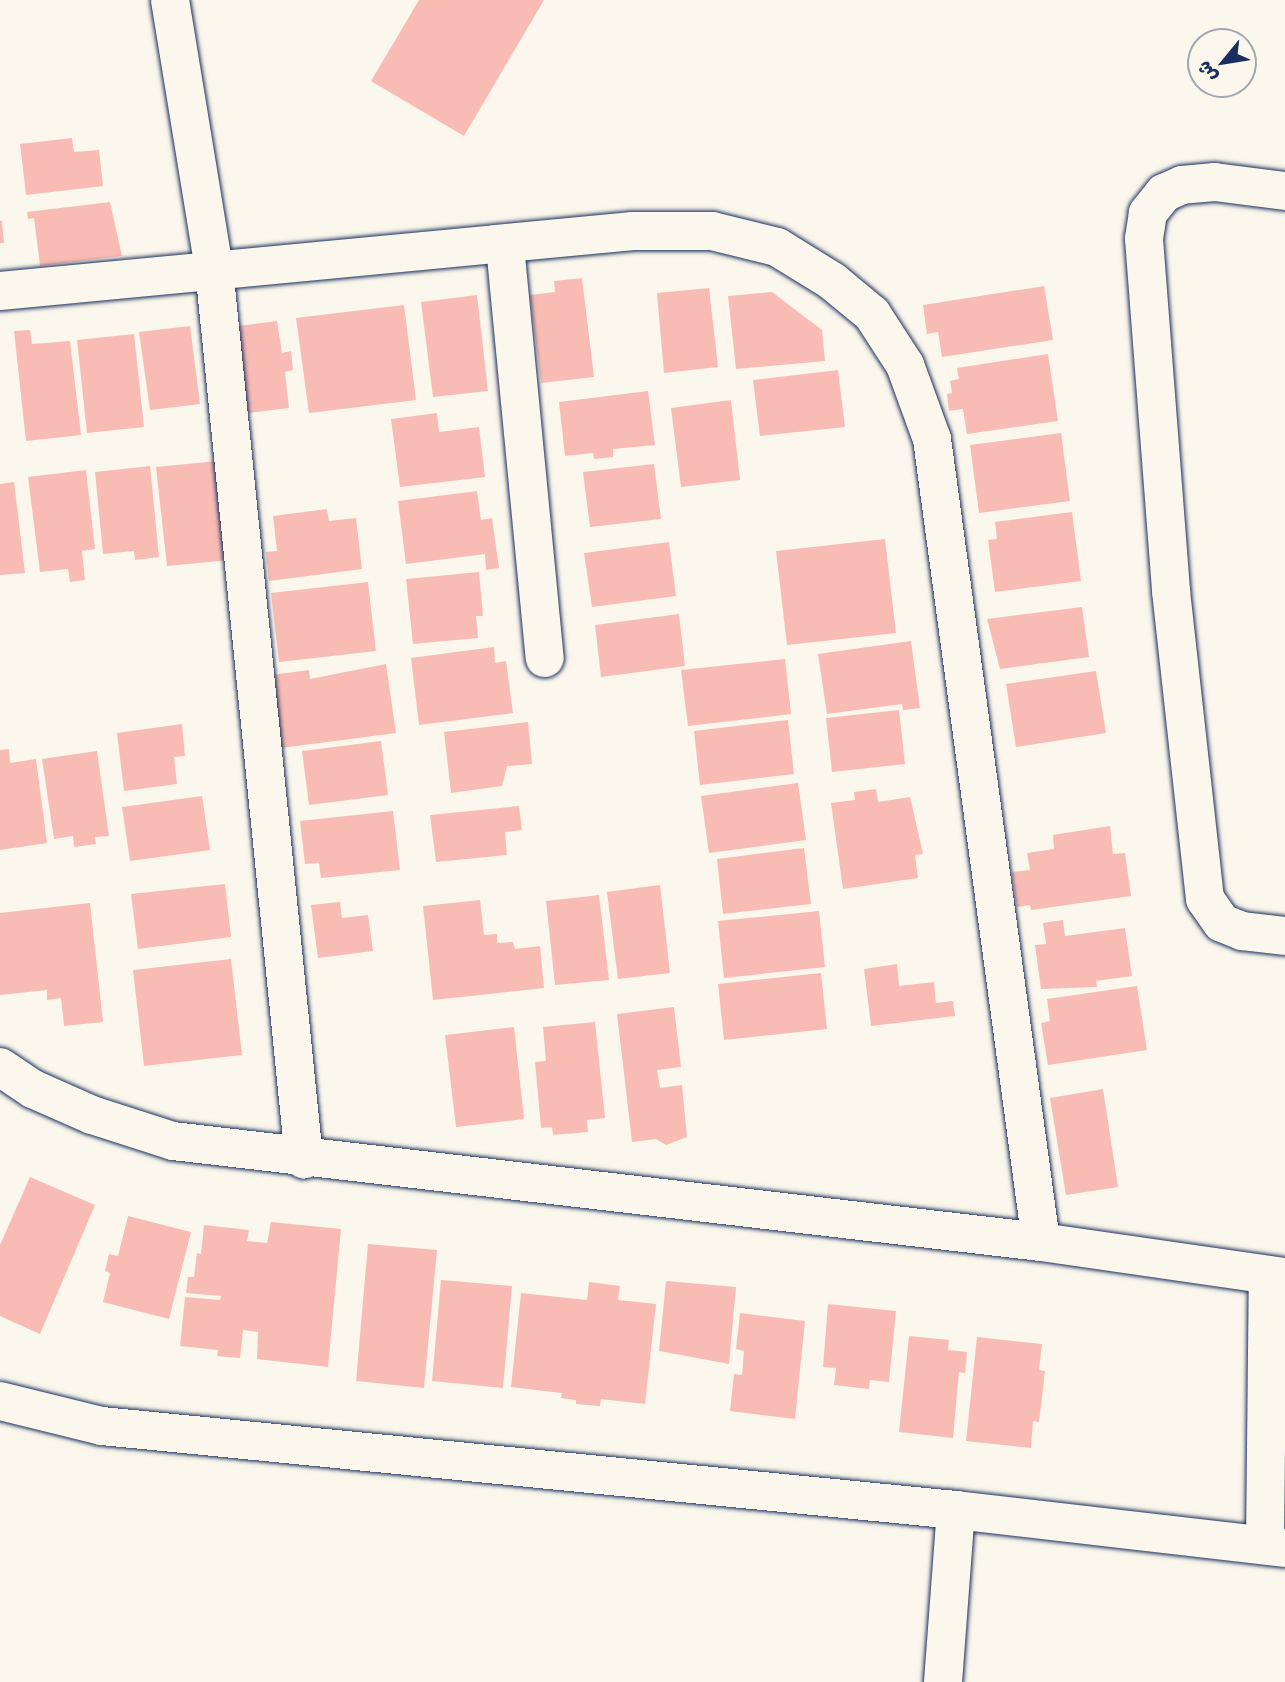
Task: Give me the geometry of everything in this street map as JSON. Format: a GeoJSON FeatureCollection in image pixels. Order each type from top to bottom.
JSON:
{"type":"FeatureCollection","features":[{"type":"Feature","properties":{"kind":"street"},"geometry":{"type":"LineString","coordinates":[[170,0],[214,268],[304,1158]]}},
{"type":"Feature","properties":{"kind":"street"},"geometry":{"type":"LineString","coordinates":[[1285,191],[1215,182],[1182,185],[1164,193],[1148,213],[1144,239],[1171,591],[1205,899],[1222,923],[1242,931],[1285,936]]}},
{"type":"Feature","properties":{"kind":"street"},"geometry":{"type":"LineString","coordinates":[[0,292],[214,268],[505,246],[633,232],[712,231],[777,247],[832,281],[872,314],[905,365],[932,439],[1041,1242]]}},
{"type":"Feature","properties":{"kind":"street"},"geometry":{"type":"LineString","coordinates":[[505,246],[545,658]]}},
{"type":"Feature","properties":{"kind":"street"},"geometry":{"type":"LineString","coordinates":[[0,1068],[33,1089],[92,1115],[173,1141],[1041,1242],[1276,1277],[1275,1546],[957,1510],[102,1426],[0,1401]]}},
{"type":"Feature","properties":{"kind":"street"},"geometry":{"type":"LineString","coordinates":[[943,1682],[957,1510]]}},
{"type":"Feature","properties":{"kind":"building"},"geometry":{"type":"Polygon","coordinates":[[[419,0],[544,0],[464,136],[371,81],[419,0]]]}},
{"type":"Feature","properties":{"kind":"building"},"geometry":{"type":"Polygon","coordinates":[[[72,138],[74,152],[99,150],[103,186],[26,195],[20,144],[72,138]]]}},
{"type":"Feature","properties":{"kind":"building"},"geometry":{"type":"Polygon","coordinates":[[[110,202],[122,256],[40,266],[34,218],[28,219],[27,212],[110,202]]]}},
{"type":"Feature","properties":{"kind":"building"},"geometry":{"type":"Polygon","coordinates":[[[2,221],[4,243],[0,243],[2,221]]]}},
{"type":"Feature","properties":{"kind":"building"},"geometry":{"type":"Polygon","coordinates":[[[582,278],[594,377],[541,383],[530,295],[555,292],[554,281],[582,278]]]}},
{"type":"Feature","properties":{"kind":"building"},"geometry":{"type":"Polygon","coordinates":[[[1044,286],[1053,340],[942,357],[938,332],[927,334],[923,305],[1044,286]]]}},
{"type":"Feature","properties":{"kind":"building"},"geometry":{"type":"Polygon","coordinates":[[[709,288],[718,367],[664,373],[657,293],[709,288]]]}},
{"type":"Feature","properties":{"kind":"building"},"geometry":{"type":"Polygon","coordinates":[[[772,292],[822,330],[825,361],[736,369],[728,296],[772,292]]]}},
{"type":"Feature","properties":{"kind":"building"},"geometry":{"type":"Polygon","coordinates":[[[477,295],[488,391],[433,397],[421,302],[477,295]]]}},
{"type":"Feature","properties":{"kind":"building"},"geometry":{"type":"Polygon","coordinates":[[[404,305],[416,400],[309,413],[296,318],[404,305]]]}},
{"type":"Feature","properties":{"kind":"building"},"geometry":{"type":"Polygon","coordinates":[[[277,321],[282,353],[291,351],[293,370],[285,372],[289,408],[240,414],[229,327],[277,321]]]}},
{"type":"Feature","properties":{"kind":"building"},"geometry":{"type":"Polygon","coordinates":[[[190,326],[200,404],[150,410],[139,332],[190,326]]]}},
{"type":"Feature","properties":{"kind":"building"},"geometry":{"type":"Polygon","coordinates":[[[30,330],[32,344],[70,341],[81,435],[26,441],[14,331],[30,330]]]}},
{"type":"Feature","properties":{"kind":"building"},"geometry":{"type":"Polygon","coordinates":[[[134,334],[144,427],[87,433],[77,340],[134,334]]]}},
{"type":"Feature","properties":{"kind":"building"},"geometry":{"type":"Polygon","coordinates":[[[1048,354],[1058,421],[967,434],[963,409],[949,411],[947,394],[952,393],[950,381],[959,379],[957,368],[1048,354]]]}},
{"type":"Feature","properties":{"kind":"building"},"geometry":{"type":"Polygon","coordinates":[[[838,370],[845,427],[760,436],[753,380],[838,370]]]}},
{"type":"Feature","properties":{"kind":"building"},"geometry":{"type":"Polygon","coordinates":[[[648,391],[655,445],[613,449],[613,457],[594,459],[593,453],[565,456],[559,402],[648,391]]]}},
{"type":"Feature","properties":{"kind":"building"},"geometry":{"type":"Polygon","coordinates":[[[731,400],[740,480],[681,487],[671,408],[731,400]]]}},
{"type":"Feature","properties":{"kind":"building"},"geometry":{"type":"Polygon","coordinates":[[[437,413],[439,432],[479,427],[485,477],[400,487],[391,419],[437,413]]]}},
{"type":"Feature","properties":{"kind":"building"},"geometry":{"type":"Polygon","coordinates":[[[1061,433],[1070,501],[979,513],[970,445],[1061,433]]]}},
{"type":"Feature","properties":{"kind":"building"},"geometry":{"type":"Polygon","coordinates":[[[218,461],[229,560],[167,566],[156,467],[218,461]]]}},
{"type":"Feature","properties":{"kind":"building"},"geometry":{"type":"Polygon","coordinates":[[[654,464],[661,519],[590,527],[583,472],[654,464]]]}},
{"type":"Feature","properties":{"kind":"building"},"geometry":{"type":"Polygon","coordinates":[[[150,466],[159,557],[135,560],[134,551],[103,554],[95,472],[150,466]]]}},
{"type":"Feature","properties":{"kind":"building"},"geometry":{"type":"Polygon","coordinates":[[[86,470],[95,549],[82,551],[85,580],[70,582],[68,569],[40,572],[28,477],[86,470]]]}},
{"type":"Feature","properties":{"kind":"building"},"geometry":{"type":"Polygon","coordinates":[[[14,482],[25,573],[0,575],[0,484],[14,482]]]}},
{"type":"Feature","properties":{"kind":"building"},"geometry":{"type":"Polygon","coordinates":[[[477,491],[481,520],[492,518],[499,568],[486,570],[485,554],[406,564],[398,501],[477,491]]]}},
{"type":"Feature","properties":{"kind":"building"},"geometry":{"type":"Polygon","coordinates":[[[327,509],[329,521],[356,518],[362,569],[269,581],[266,552],[277,551],[273,516],[327,509]]]}},
{"type":"Feature","properties":{"kind":"building"},"geometry":{"type":"Polygon","coordinates":[[[1072,512],[1081,581],[995,592],[988,540],[997,539],[995,522],[1072,512]]]}},
{"type":"Feature","properties":{"kind":"building"},"geometry":{"type":"Polygon","coordinates":[[[885,539],[896,633],[787,645],[776,551],[885,539]]]}},
{"type":"Feature","properties":{"kind":"building"},"geometry":{"type":"Polygon","coordinates":[[[669,542],[676,596],[592,607],[584,553],[669,542]]]}},
{"type":"Feature","properties":{"kind":"building"},"geometry":{"type":"Polygon","coordinates":[[[479,572],[483,616],[476,616],[478,638],[413,644],[406,579],[479,572]]]}},
{"type":"Feature","properties":{"kind":"building"},"geometry":{"type":"Polygon","coordinates":[[[368,582],[376,651],[279,662],[271,593],[368,582]]]}},
{"type":"Feature","properties":{"kind":"building"},"geometry":{"type":"Polygon","coordinates":[[[1082,607],[1089,657],[1000,669],[987,619],[1082,607]]]}},
{"type":"Feature","properties":{"kind":"building"},"geometry":{"type":"Polygon","coordinates":[[[679,614],[685,666],[601,677],[595,625],[679,614]]]}},
{"type":"Feature","properties":{"kind":"building"},"geometry":{"type":"Polygon","coordinates":[[[911,641],[920,708],[903,710],[902,704],[827,714],[818,654],[911,641]]]}},
{"type":"Feature","properties":{"kind":"building"},"geometry":{"type":"Polygon","coordinates":[[[494,647],[495,663],[506,661],[513,713],[419,725],[411,658],[494,647]]]}},
{"type":"Feature","properties":{"kind":"building"},"geometry":{"type":"Polygon","coordinates":[[[785,659],[791,714],[688,726],[681,670],[785,659]]]}},
{"type":"Feature","properties":{"kind":"building"},"geometry":{"type":"Polygon","coordinates":[[[386,664],[396,733],[281,748],[271,675],[309,670],[310,679],[386,664]]]}},
{"type":"Feature","properties":{"kind":"building"},"geometry":{"type":"Polygon","coordinates":[[[1096,671],[1106,733],[1016,747],[1006,684],[1096,671]]]}},
{"type":"Feature","properties":{"kind":"building"},"geometry":{"type":"Polygon","coordinates":[[[899,710],[905,764],[832,772],[826,718],[899,710]]]}},
{"type":"Feature","properties":{"kind":"building"},"geometry":{"type":"Polygon","coordinates":[[[788,720],[794,774],[700,785],[694,731],[788,720]]]}},
{"type":"Feature","properties":{"kind":"building"},"geometry":{"type":"Polygon","coordinates":[[[528,722],[532,764],[507,766],[502,786],[451,793],[444,732],[528,722]]]}},
{"type":"Feature","properties":{"kind":"building"},"geometry":{"type":"Polygon","coordinates":[[[182,724],[185,756],[174,757],[177,784],[124,791],[117,733],[182,724]]]}},
{"type":"Feature","properties":{"kind":"building"},"geometry":{"type":"Polygon","coordinates":[[[381,741],[388,795],[309,805],[302,751],[381,741]]]}},
{"type":"Feature","properties":{"kind":"building"},"geometry":{"type":"Polygon","coordinates":[[[9,749],[10,763],[36,759],[47,843],[0,850],[0,750],[9,749]]]}},
{"type":"Feature","properties":{"kind":"building"},"geometry":{"type":"Polygon","coordinates":[[[97,751],[109,836],[95,837],[96,844],[74,847],[73,836],[54,839],[42,759],[97,751]]]}},
{"type":"Feature","properties":{"kind":"building"},"geometry":{"type":"Polygon","coordinates":[[[798,783],[806,840],[709,853],[701,796],[798,783]]]}},
{"type":"Feature","properties":{"kind":"building"},"geometry":{"type":"Polygon","coordinates":[[[876,789],[878,802],[910,797],[923,854],[915,855],[918,878],[843,889],[831,803],[855,800],[854,792],[876,789]]]}},
{"type":"Feature","properties":{"kind":"building"},"geometry":{"type":"Polygon","coordinates":[[[202,796],[210,850],[130,861],[122,807],[202,796]]]}},
{"type":"Feature","properties":{"kind":"building"},"geometry":{"type":"Polygon","coordinates":[[[519,806],[522,830],[505,832],[507,855],[436,862],[430,815],[519,806]]]}},
{"type":"Feature","properties":{"kind":"building"},"geometry":{"type":"Polygon","coordinates":[[[393,811],[400,870],[321,878],[319,863],[305,864],[300,821],[393,811]]]}},
{"type":"Feature","properties":{"kind":"building"},"geometry":{"type":"Polygon","coordinates":[[[1110,826],[1113,854],[1125,853],[1131,896],[1031,910],[1030,905],[1017,907],[1012,872],[1030,870],[1027,853],[1054,849],[1053,835],[1110,826]]]}},
{"type":"Feature","properties":{"kind":"building"},"geometry":{"type":"Polygon","coordinates":[[[804,848],[811,904],[723,914],[717,859],[804,848]]]}},
{"type":"Feature","properties":{"kind":"building"},"geometry":{"type":"Polygon","coordinates":[[[225,884],[231,937],[138,949],[131,894],[225,884]]]}},
{"type":"Feature","properties":{"kind":"building"},"geometry":{"type":"Polygon","coordinates":[[[660,885],[670,973],[618,979],[607,892],[660,885]]]}},
{"type":"Feature","properties":{"kind":"building"},"geometry":{"type":"Polygon","coordinates":[[[599,895],[609,980],[555,985],[546,901],[599,895]]]}},
{"type":"Feature","properties":{"kind":"building"},"geometry":{"type":"Polygon","coordinates":[[[480,900],[484,935],[497,934],[497,943],[513,942],[515,949],[540,946],[544,988],[433,1000],[423,906],[480,900]]]}},
{"type":"Feature","properties":{"kind":"building"},"geometry":{"type":"Polygon","coordinates":[[[340,902],[342,918],[368,915],[373,951],[318,958],[311,905],[340,902]]]}},
{"type":"Feature","properties":{"kind":"building"},"geometry":{"type":"Polygon","coordinates":[[[90,903],[103,1022],[64,1026],[61,998],[47,1000],[47,990],[0,995],[0,913],[90,903]]]}},
{"type":"Feature","properties":{"kind":"building"},"geometry":{"type":"Polygon","coordinates":[[[819,911],[825,967],[724,978],[718,921],[819,911]]]}},
{"type":"Feature","properties":{"kind":"building"},"geometry":{"type":"Polygon","coordinates":[[[1063,920],[1065,936],[1125,928],[1132,976],[1096,981],[1097,987],[1041,989],[1035,945],[1046,944],[1043,923],[1063,920]]]}},
{"type":"Feature","properties":{"kind":"building"},"geometry":{"type":"Polygon","coordinates":[[[231,959],[242,1055],[144,1066],[133,970],[231,959]]]}},
{"type":"Feature","properties":{"kind":"building"},"geometry":{"type":"Polygon","coordinates":[[[897,964],[899,986],[934,982],[936,1003],[953,1001],[955,1016],[871,1026],[864,969],[897,964]]]}},
{"type":"Feature","properties":{"kind":"building"},"geometry":{"type":"Polygon","coordinates":[[[821,973],[827,1029],[724,1040],[718,984],[821,973]]]}},
{"type":"Feature","properties":{"kind":"building"},"geometry":{"type":"Polygon","coordinates":[[[1137,986],[1147,1050],[1048,1065],[1041,1023],[1050,1021],[1047,999],[1137,986]]]}},
{"type":"Feature","properties":{"kind":"building"},"geometry":{"type":"Polygon","coordinates":[[[674,1007],[681,1067],[657,1070],[660,1088],[682,1085],[687,1137],[666,1145],[656,1139],[632,1142],[617,1014],[674,1007]]]}},
{"type":"Feature","properties":{"kind":"building"},"geometry":{"type":"Polygon","coordinates":[[[595,1022],[605,1118],[587,1120],[588,1132],[553,1135],[552,1127],[541,1128],[535,1062],[546,1061],[543,1027],[595,1022]]]}},
{"type":"Feature","properties":{"kind":"building"},"geometry":{"type":"Polygon","coordinates":[[[514,1027],[524,1119],[456,1127],[445,1035],[514,1027]]]}},
{"type":"Feature","properties":{"kind":"building"},"geometry":{"type":"Polygon","coordinates":[[[1103,1089],[1118,1187],[1066,1195],[1050,1098],[1103,1089]]]}},
{"type":"Feature","properties":{"kind":"building"},"geometry":{"type":"Polygon","coordinates":[[[30,1177],[95,1205],[40,1334],[0,1316],[0,1245],[30,1177]]]}},
{"type":"Feature","properties":{"kind":"building"},"geometry":{"type":"Polygon","coordinates":[[[128,1216],[191,1232],[169,1319],[103,1302],[110,1273],[105,1271],[109,1254],[118,1256],[128,1216]]]}},
{"type":"Feature","properties":{"kind":"building"},"geometry":{"type":"Polygon","coordinates":[[[271,1222],[341,1229],[328,1367],[257,1359],[258,1332],[243,1330],[240,1358],[217,1356],[218,1350],[180,1346],[185,1297],[220,1300],[221,1296],[186,1293],[188,1277],[194,1277],[197,1253],[201,1254],[204,1225],[249,1230],[247,1241],[267,1243],[271,1222]]]}},
{"type":"Feature","properties":{"kind":"building"},"geometry":{"type":"Polygon","coordinates":[[[368,1244],[437,1250],[424,1388],[356,1381],[368,1244]]]}},
{"type":"Feature","properties":{"kind":"building"},"geometry":{"type":"Polygon","coordinates":[[[441,1280],[512,1286],[503,1388],[432,1381],[441,1280]]]}},
{"type":"Feature","properties":{"kind":"building"},"geometry":{"type":"Polygon","coordinates":[[[666,1281],[736,1287],[729,1364],[659,1351],[666,1281]]]}},
{"type":"Feature","properties":{"kind":"building"},"geometry":{"type":"Polygon","coordinates":[[[589,1282],[620,1286],[618,1300],[656,1304],[645,1404],[601,1399],[600,1406],[576,1404],[576,1400],[561,1398],[562,1393],[511,1387],[521,1293],[587,1300],[589,1282]]]}},
{"type":"Feature","properties":{"kind":"building"},"geometry":{"type":"Polygon","coordinates":[[[828,1304],[896,1311],[889,1382],[870,1380],[869,1389],[834,1385],[836,1368],[823,1367],[828,1304]]]}},
{"type":"Feature","properties":{"kind":"building"},"geometry":{"type":"Polygon","coordinates":[[[740,1313],[805,1321],[795,1419],[730,1411],[734,1374],[742,1375],[744,1351],[736,1349],[740,1313]]]}},
{"type":"Feature","properties":{"kind":"building"},"geometry":{"type":"Polygon","coordinates":[[[909,1336],[949,1340],[948,1350],[967,1352],[965,1373],[959,1372],[953,1438],[899,1432],[909,1336]]]}},
{"type":"Feature","properties":{"kind":"building"},"geometry":{"type":"Polygon","coordinates":[[[977,1337],[1042,1344],[1039,1370],[1045,1371],[1039,1422],[1033,1421],[1031,1448],[966,1441],[977,1337]]]}}]}
